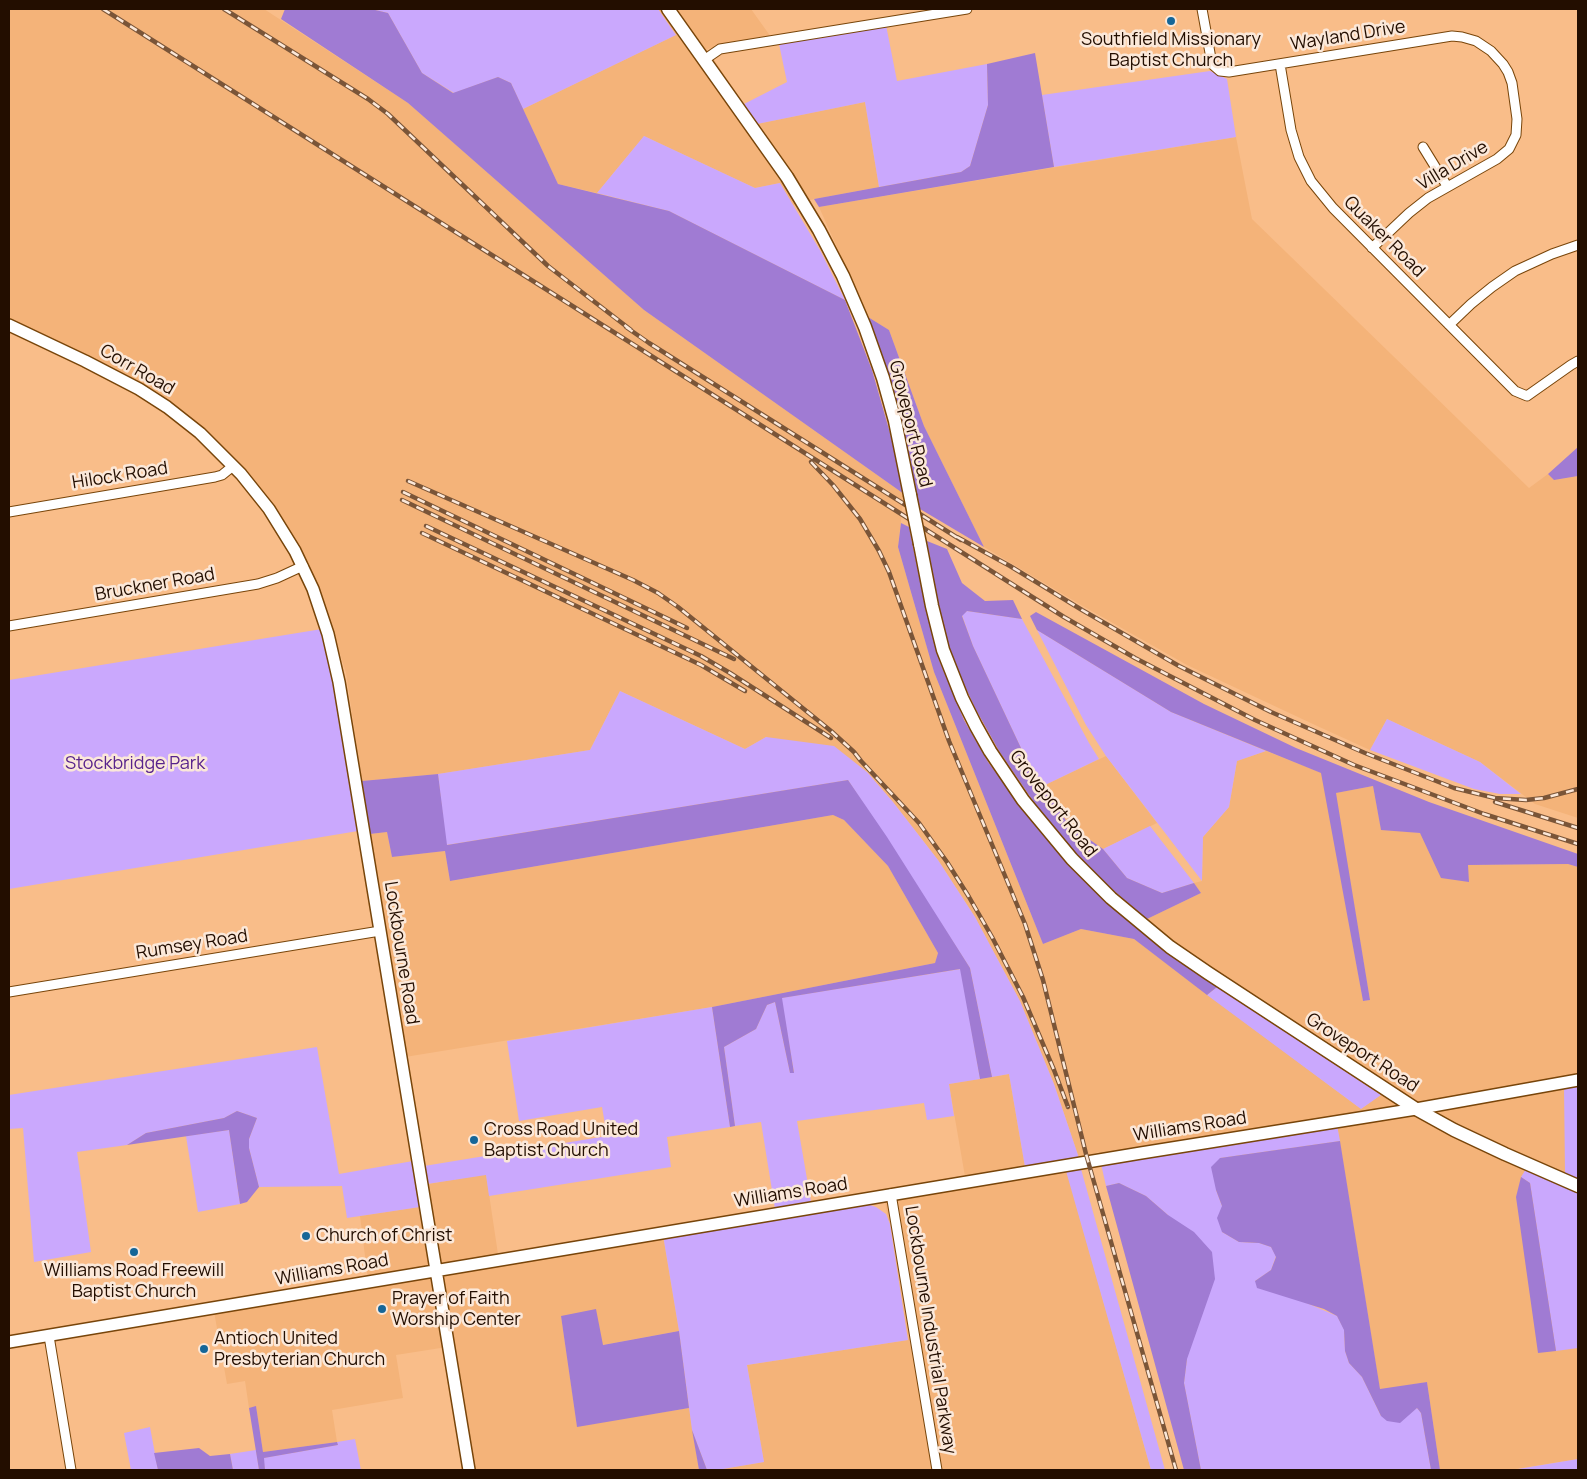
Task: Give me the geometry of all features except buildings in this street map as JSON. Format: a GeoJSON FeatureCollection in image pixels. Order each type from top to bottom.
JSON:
{"type":"FeatureCollection","features":[{"type":"Feature","properties":{"kind":"main road","name":"Groveport Road"},"geometry":{"type":"LineString","coordinates":[[668,9],[796,192],[819,230],[857,308],[883,378],[895,421],[939,635],[948,663],[976,726],[1023,800],[1056,841],[1110,898],[1170,947],[1416,1109],[1454,1130],[1578,1186]]}},
{"type":"Feature","properties":{"kind":"main road","name":"Corr Road"},"geometry":{"type":"LineString","coordinates":[[9,325],[112,374],[153,398],[200,433],[234,466]]}},
{"type":"Feature","properties":{"kind":"main road","name":"Lockbourne Road"},"geometry":{"type":"LineString","coordinates":[[234,466],[268,509],[302,566],[320,608],[335,661],[469,1470]]}},
{"type":"Feature","properties":{"kind":"main road","name":"Williams Road"},"geometry":{"type":"LineString","coordinates":[[9,1342],[891,1194],[1416,1109],[1578,1080]]}},
{"type":"Feature","properties":{"kind":"street"},"geometry":{"type":"LineString","coordinates":[[704,60],[720,49],[967,9]]}},
{"type":"Feature","properties":{"kind":"street","name":"Wayland Drive"},"geometry":{"type":"LineString","coordinates":[[1202,9],[1212,64],[1220,70],[1229,72],[1442,37],[1462,37],[1476,41],[1498,57],[1508,72],[1514,96]]}},
{"type":"Feature","properties":{"kind":"street","name":"Quaker Road"},"geometry":{"type":"LineString","coordinates":[[1280,64],[1291,130],[1299,157],[1311,181],[1333,208],[1515,391],[1526,396],[1578,361]]}},
{"type":"Feature","properties":{"kind":"street","name":"Villa Drive"},"geometry":{"type":"LineString","coordinates":[[1372,248],[1428,198],[1497,159],[1509,149],[1516,135],[1517,127],[1514,96]]}},
{"type":"Feature","properties":{"kind":"street"},"geometry":{"type":"LineString","coordinates":[[1423,147],[1447,186]]}},
{"type":"Feature","properties":{"kind":"street"},"geometry":{"type":"LineString","coordinates":[[1449,325],[1485,292],[1515,271],[1552,254],[1578,245]]}},
{"type":"Feature","properties":{"kind":"street","name":"Hilock Road"},"geometry":{"type":"LineString","coordinates":[[9,512],[208,478],[222,475],[234,466]]}},
{"type":"Feature","properties":{"kind":"street","name":"Bruckner Road"},"geometry":{"type":"LineString","coordinates":[[9,626],[258,584],[277,578],[302,566]]}},
{"type":"Feature","properties":{"kind":"street","name":"Rumsey Road"},"geometry":{"type":"LineString","coordinates":[[9,992],[380,931]]}},
{"type":"Feature","properties":{"kind":"street","name":"Lockbourne Industrial Parkway"},"geometry":{"type":"LineString","coordinates":[[891,1194],[937,1470]]}},
{"type":"Feature","properties":{"kind":"street"},"geometry":{"type":"LineString","coordinates":[[49,1336],[71,1470]]}},
{"type":"Feature","properties":{"kind":"shaded area"},"geometry":{"type":"Polygon","coordinates":[[[9,9],[264,9],[408,103],[644,310],[904,494],[898,547],[934,672],[1043,944],[1081,929],[1134,939],[1361,1109],[1380,1095],[1217,987],[1135,927],[1147,919],[1201,893],[1194,883],[1202,881],[1203,837],[1229,807],[1237,761],[1266,751],[1322,773],[1363,1001],[1370,1000],[1335,793],[1373,786],[1381,829],[1420,833],[1469,882],[1467,865],[1568,864],[1578,867],[1578,1459],[1509,1470],[1440,1470],[1427,1382],[1380,1390],[1337,1125],[1102,1164],[1099,1152],[1079,1158],[1054,1084],[1020,1001],[975,917],[938,860],[867,772],[766,737],[745,749],[620,691],[590,750],[438,774],[362,781],[346,673],[321,592],[272,504],[240,464],[185,415],[153,392],[103,363],[9,318],[9,9]]]}},
{"type":"Feature","properties":{"kind":"shaded area"},"geometry":{"type":"Polygon","coordinates":[[[285,9],[371,9],[388,13],[422,73],[453,93],[498,77],[511,83],[558,184],[669,211],[845,300],[872,370],[890,433],[904,494],[644,310],[408,103],[281,19],[285,9]]]}},
{"type":"Feature","properties":{"kind":"shaded area"},"geometry":{"type":"Polygon","coordinates":[[[658,9],[751,9],[771,37],[707,49],[757,124],[865,102],[879,187],[814,199],[793,205],[780,183],[755,188],[644,136],[597,193],[558,184],[523,109],[676,35],[658,9]]]}},
{"type":"Feature","properties":{"kind":"shaded area"},"geometry":{"type":"Polygon","coordinates":[[[1035,53],[1054,167],[819,207],[814,199],[961,172],[970,166],[988,105],[987,64],[1035,53]]]}},
{"type":"Feature","properties":{"kind":"shaded area"},"geometry":{"type":"Polygon","coordinates":[[[1236,137],[1252,219],[1529,488],[1548,474],[1554,480],[1578,476],[1578,818],[1535,804],[1480,762],[1387,719],[1370,750],[1315,725],[1187,665],[984,547],[924,426],[889,330],[868,317],[819,207],[1236,137]]]}},
{"type":"Feature","properties":{"kind":"shaded area"},"geometry":{"type":"Polygon","coordinates":[[[868,317],[889,330],[924,426],[984,547],[920,509],[897,405],[868,317]]]}},
{"type":"Feature","properties":{"kind":"shaded area"},"geometry":{"type":"Polygon","coordinates":[[[1578,447],[1578,476],[1554,480],[1548,474],[1578,447]]]}},
{"type":"Feature","properties":{"kind":"shaded area"},"geometry":{"type":"Polygon","coordinates":[[[901,523],[909,527],[926,611],[939,660],[964,720],[988,762],[1036,826],[1076,873],[1135,927],[1217,987],[1207,995],[1134,939],[1081,929],[1043,944],[934,672],[898,547],[901,523]]]}},
{"type":"Feature","properties":{"kind":"shaded area"},"geometry":{"type":"Polygon","coordinates":[[[927,541],[947,549],[962,583],[985,601],[1013,600],[1022,619],[967,611],[962,616],[973,646],[1029,765],[1069,825],[1103,849],[1127,878],[1162,893],[1194,883],[1201,893],[1147,919],[1100,879],[1050,826],[999,751],[975,708],[952,658],[940,615],[927,541]]]}},
{"type":"Feature","properties":{"kind":"shaded area"},"geometry":{"type":"Polygon","coordinates":[[[1036,612],[1204,704],[1296,748],[1429,802],[1578,854],[1578,867],[1568,864],[1468,865],[1469,882],[1441,878],[1420,833],[1381,830],[1373,786],[1336,793],[1370,1000],[1363,1001],[1321,773],[1171,712],[1037,630],[1030,616],[1036,612]]]}},
{"type":"Feature","properties":{"kind":"shaded area"},"geometry":{"type":"Polygon","coordinates":[[[1106,756],[1157,823],[1103,849],[1069,825],[1043,786],[1106,756]]]}},
{"type":"Feature","properties":{"kind":"shaded area"},"geometry":{"type":"Polygon","coordinates":[[[438,774],[447,845],[848,780],[887,837],[970,968],[992,1077],[980,1079],[960,969],[782,998],[794,1073],[790,1073],[775,1002],[767,1005],[756,1029],[724,1047],[735,1126],[730,1127],[712,1007],[935,963],[938,953],[888,866],[844,820],[833,815],[450,881],[445,851],[392,857],[387,832],[370,834],[362,781],[438,774]]]}},
{"type":"Feature","properties":{"kind":"shaded area"},"geometry":{"type":"Polygon","coordinates":[[[833,815],[844,820],[888,866],[938,953],[935,963],[712,1007],[405,1057],[370,834],[387,832],[392,857],[445,851],[450,881],[833,815]]]}},
{"type":"Feature","properties":{"kind":"shaded area"},"geometry":{"type":"Polygon","coordinates":[[[1009,1074],[1025,1167],[1064,1162],[1151,1470],[717,1470],[764,1462],[747,1365],[908,1340],[885,1201],[967,1188],[949,1084],[1009,1074]]]}},
{"type":"Feature","properties":{"kind":"shaded area"},"geometry":{"type":"Polygon","coordinates":[[[237,1111],[257,1118],[249,1139],[249,1148],[259,1187],[247,1202],[240,1204],[229,1130],[127,1145],[146,1133],[224,1118],[237,1111]]]}},
{"type":"Feature","properties":{"kind":"shaded area"},"geometry":{"type":"Polygon","coordinates":[[[1340,1141],[1380,1389],[1427,1382],[1440,1470],[1431,1470],[1421,1413],[1417,1408],[1400,1423],[1387,1421],[1381,1416],[1362,1377],[1349,1363],[1345,1351],[1344,1330],[1337,1316],[1324,1309],[1257,1288],[1255,1281],[1271,1270],[1276,1257],[1271,1247],[1259,1243],[1239,1242],[1222,1232],[1217,1218],[1222,1206],[1211,1167],[1220,1158],[1340,1141]]]}},
{"type":"Feature","properties":{"kind":"shaded area"},"geometry":{"type":"Polygon","coordinates":[[[486,1174],[499,1261],[663,1235],[679,1331],[602,1345],[561,1316],[577,1426],[689,1408],[699,1470],[469,1470],[447,1347],[396,1355],[403,1398],[332,1410],[337,1442],[263,1452],[256,1407],[249,1408],[245,1381],[227,1384],[213,1306],[368,1280],[360,1216],[419,1207],[417,1186],[486,1174]]]}},
{"type":"Feature","properties":{"kind":"shaded area"},"geometry":{"type":"Polygon","coordinates":[[[1521,1177],[1530,1183],[1556,1351],[1538,1353],[1516,1197],[1521,1177]]]}},
{"type":"Feature","properties":{"kind":"shaded area"},"geometry":{"type":"Polygon","coordinates":[[[1119,1183],[1146,1196],[1168,1215],[1194,1232],[1212,1252],[1215,1279],[1187,1359],[1184,1383],[1201,1470],[1184,1470],[1106,1186],[1119,1183]]]}},
{"type":"Feature","properties":{"kind":"shaded area"},"geometry":{"type":"Polygon","coordinates":[[[596,1309],[603,1345],[679,1331],[689,1408],[577,1427],[561,1316],[596,1309]]]}},
{"type":"Feature","properties":{"kind":"shaded area"},"geometry":{"type":"Polygon","coordinates":[[[256,1406],[263,1452],[337,1442],[338,1445],[264,1458],[265,1470],[259,1470],[249,1408],[256,1406]]]}},
{"type":"Feature","properties":{"kind":"shaded area"},"geometry":{"type":"Polygon","coordinates":[[[692,1430],[707,1470],[699,1470],[692,1430]]]}},
{"type":"Feature","properties":{"kind":"shaded area"},"geometry":{"type":"Polygon","coordinates":[[[199,1448],[210,1456],[230,1454],[233,1470],[158,1470],[154,1453],[199,1448]]]}},
{"type":"Feature","properties":{"kind":"green space"},"geometry":{"type":"Polygon","coordinates":[[[371,9],[658,9],[676,35],[523,109],[511,83],[498,77],[454,93],[422,73],[388,13],[371,9]]]}},
{"type":"Feature","properties":{"kind":"green space"},"geometry":{"type":"Polygon","coordinates":[[[886,25],[897,81],[987,64],[988,105],[970,166],[961,172],[879,187],[865,102],[757,124],[744,104],[787,82],[779,44],[886,25]]]}},
{"type":"Feature","properties":{"kind":"green space"},"geometry":{"type":"Polygon","coordinates":[[[1210,71],[1227,79],[1236,137],[1054,167],[1042,95],[1210,71]]]}},
{"type":"Feature","properties":{"kind":"green space"},"geometry":{"type":"Polygon","coordinates":[[[644,136],[755,188],[780,183],[821,252],[845,300],[669,211],[597,193],[644,136]]]}},
{"type":"Feature","properties":{"kind":"green space"},"geometry":{"type":"Polygon","coordinates":[[[967,611],[1022,619],[1099,759],[1043,786],[1029,765],[973,646],[962,615],[967,611]]]}},
{"type":"Feature","properties":{"kind":"green space","name":"Stockbridge Park"},"geometry":{"type":"Polygon","coordinates":[[[322,629],[334,677],[358,831],[9,889],[9,680],[322,629]]]}},
{"type":"Feature","properties":{"kind":"green space"},"geometry":{"type":"Polygon","coordinates":[[[1037,630],[1171,712],[1266,751],[1237,761],[1229,807],[1203,837],[1202,881],[1106,756],[1086,725],[1037,630]]]}},
{"type":"Feature","properties":{"kind":"green space"},"geometry":{"type":"Polygon","coordinates":[[[620,691],[745,749],[766,737],[834,746],[867,772],[938,860],[975,917],[1020,1001],[1054,1084],[1079,1158],[1025,1167],[1009,1074],[992,1077],[970,968],[848,780],[446,845],[438,774],[590,750],[620,691]]]}},
{"type":"Feature","properties":{"kind":"green space"},"geometry":{"type":"Polygon","coordinates":[[[1387,719],[1480,762],[1521,794],[1500,794],[1474,789],[1370,750],[1387,719]]]}},
{"type":"Feature","properties":{"kind":"green space"},"geometry":{"type":"Polygon","coordinates":[[[1150,826],[1194,883],[1162,893],[1127,878],[1103,849],[1150,826]]]}},
{"type":"Feature","properties":{"kind":"green space"},"geometry":{"type":"Polygon","coordinates":[[[961,969],[980,1079],[949,1084],[954,1116],[927,1120],[924,1103],[797,1121],[811,1202],[775,1209],[761,1122],[735,1126],[724,1047],[756,1029],[767,1005],[775,1002],[790,1073],[794,1072],[781,998],[961,969]]]}},
{"type":"Feature","properties":{"kind":"green space"},"geometry":{"type":"Polygon","coordinates":[[[1217,987],[1381,1095],[1361,1109],[1207,995],[1217,987]]]}},
{"type":"Feature","properties":{"kind":"green space"},"geometry":{"type":"Polygon","coordinates":[[[712,1007],[730,1127],[667,1137],[671,1167],[489,1196],[486,1175],[427,1184],[424,1166],[607,1136],[602,1107],[519,1121],[507,1041],[712,1007]]]}},
{"type":"Feature","properties":{"kind":"green space"},"geometry":{"type":"Polygon","coordinates":[[[317,1047],[339,1174],[413,1161],[420,1207],[347,1218],[342,1186],[259,1187],[249,1148],[249,1139],[257,1118],[237,1111],[224,1118],[146,1133],[127,1145],[77,1152],[91,1252],[34,1262],[23,1128],[9,1129],[9,1095],[317,1047]]]}},
{"type":"Feature","properties":{"kind":"green space"},"geometry":{"type":"Polygon","coordinates":[[[1578,1084],[1578,1179],[1565,1173],[1564,1086],[1578,1084]]]}},
{"type":"Feature","properties":{"kind":"green space"},"geometry":{"type":"Polygon","coordinates":[[[1337,1125],[1340,1141],[1220,1158],[1216,1190],[1222,1206],[1222,1232],[1239,1242],[1259,1243],[1271,1247],[1276,1256],[1271,1270],[1255,1281],[1337,1316],[1344,1329],[1345,1351],[1349,1363],[1362,1377],[1381,1416],[1410,1413],[1417,1408],[1421,1413],[1431,1470],[1201,1470],[1184,1383],[1187,1359],[1168,1215],[1146,1196],[1119,1183],[1106,1186],[1101,1164],[1337,1125]]]}},
{"type":"Feature","properties":{"kind":"green space"},"geometry":{"type":"Polygon","coordinates":[[[229,1130],[240,1204],[198,1212],[186,1136],[229,1130]]]}},
{"type":"Feature","properties":{"kind":"green space"},"geometry":{"type":"Polygon","coordinates":[[[1081,1169],[1165,1470],[1151,1470],[1066,1171],[1081,1169]]]}},
{"type":"Feature","properties":{"kind":"green space"},"geometry":{"type":"Polygon","coordinates":[[[1526,1169],[1578,1193],[1578,1348],[1556,1351],[1530,1183],[1521,1177],[1526,1169]]]}},
{"type":"Feature","properties":{"kind":"green space"},"geometry":{"type":"Polygon","coordinates":[[[867,1204],[876,1207],[886,1214],[890,1224],[908,1340],[747,1365],[764,1462],[707,1470],[692,1430],[679,1331],[663,1235],[867,1204]]]}},
{"type":"Feature","properties":{"kind":"green space"},"geometry":{"type":"Polygon","coordinates":[[[150,1427],[158,1470],[131,1470],[124,1433],[150,1427]]]}},
{"type":"Feature","properties":{"kind":"green space"},"geometry":{"type":"Polygon","coordinates":[[[355,1439],[361,1470],[265,1470],[263,1458],[338,1445],[337,1442],[355,1439]]]}},
{"type":"Feature","properties":{"kind":"green space"},"geometry":{"type":"Polygon","coordinates":[[[256,1450],[259,1470],[233,1470],[230,1454],[256,1450]]]}},
{"type":"Feature","properties":{"kind":"green space"},"geometry":{"type":"Polygon","coordinates":[[[1578,1459],[1578,1470],[1518,1469],[1578,1459]]]}},
{"type":"Feature","properties":{"kind":"railway"},"geometry":{"type":"LineString","coordinates":[[103,9],[1064,617],[1135,658],[1255,720],[1354,765],[1484,814],[1578,844]]}},
{"type":"Feature","properties":{"kind":"railway"},"geometry":{"type":"LineString","coordinates":[[224,9],[368,99],[388,114],[548,266],[631,330]]}},
{"type":"Feature","properties":{"kind":"railway"},"geometry":{"type":"LineString","coordinates":[[626,327],[961,540]]}},
{"type":"Feature","properties":{"kind":"railway"},"geometry":{"type":"LineString","coordinates":[[811,462],[833,485],[860,519],[889,572],[949,741],[1025,924],[1043,980],[1086,1154],[1176,1470]]}},
{"type":"Feature","properties":{"kind":"railway"},"geometry":{"type":"LineString","coordinates":[[408,481],[633,580],[658,593],[678,607],[831,731],[854,752],[919,823],[969,897],[1023,997],[1068,1107]]}},
{"type":"Feature","properties":{"kind":"railway"},"geometry":{"type":"LineString","coordinates":[[403,492],[687,628]]}},
{"type":"Feature","properties":{"kind":"railway"},"geometry":{"type":"LineString","coordinates":[[402,500],[734,659]]}},
{"type":"Feature","properties":{"kind":"railway"},"geometry":{"type":"LineString","coordinates":[[426,526],[701,656],[831,738]]}},
{"type":"Feature","properties":{"kind":"railway"},"geometry":{"type":"LineString","coordinates":[[422,533],[701,665],[745,691]]}},
{"type":"Feature","properties":{"kind":"railway"},"geometry":{"type":"LineString","coordinates":[[957,537],[1010,566],[1179,666],[1271,712],[1365,753],[1454,788],[1495,798],[1526,800],[1544,798],[1578,789]]}},
{"type":"Feature","properties":{"kind":"railway"},"geometry":{"type":"LineString","coordinates":[[1495,802],[1578,828]]}},
{"type":"Feature","properties":{"kind":"place","name":"Southfield Missionary Baptist Church"},"geometry":{"type":"Point","coordinates":[1171,21]}},
{"type":"Feature","properties":{"kind":"place","name":"Cross Road United Baptist Church"},"geometry":{"type":"Point","coordinates":[474,1140]}},
{"type":"Feature","properties":{"kind":"place","name":"Church of Christ"},"geometry":{"type":"Point","coordinates":[306,1236]}},
{"type":"Feature","properties":{"kind":"place","name":"Williams Road Freewill Baptist Church"},"geometry":{"type":"Point","coordinates":[134,1252]}},
{"type":"Feature","properties":{"kind":"place","name":"Prayer of Faith Worship Center"},"geometry":{"type":"Point","coordinates":[382,1309]}},
{"type":"Feature","properties":{"kind":"place","name":"Antioch United Presbyterian Church"},"geometry":{"type":"Point","coordinates":[204,1349]}}]}
